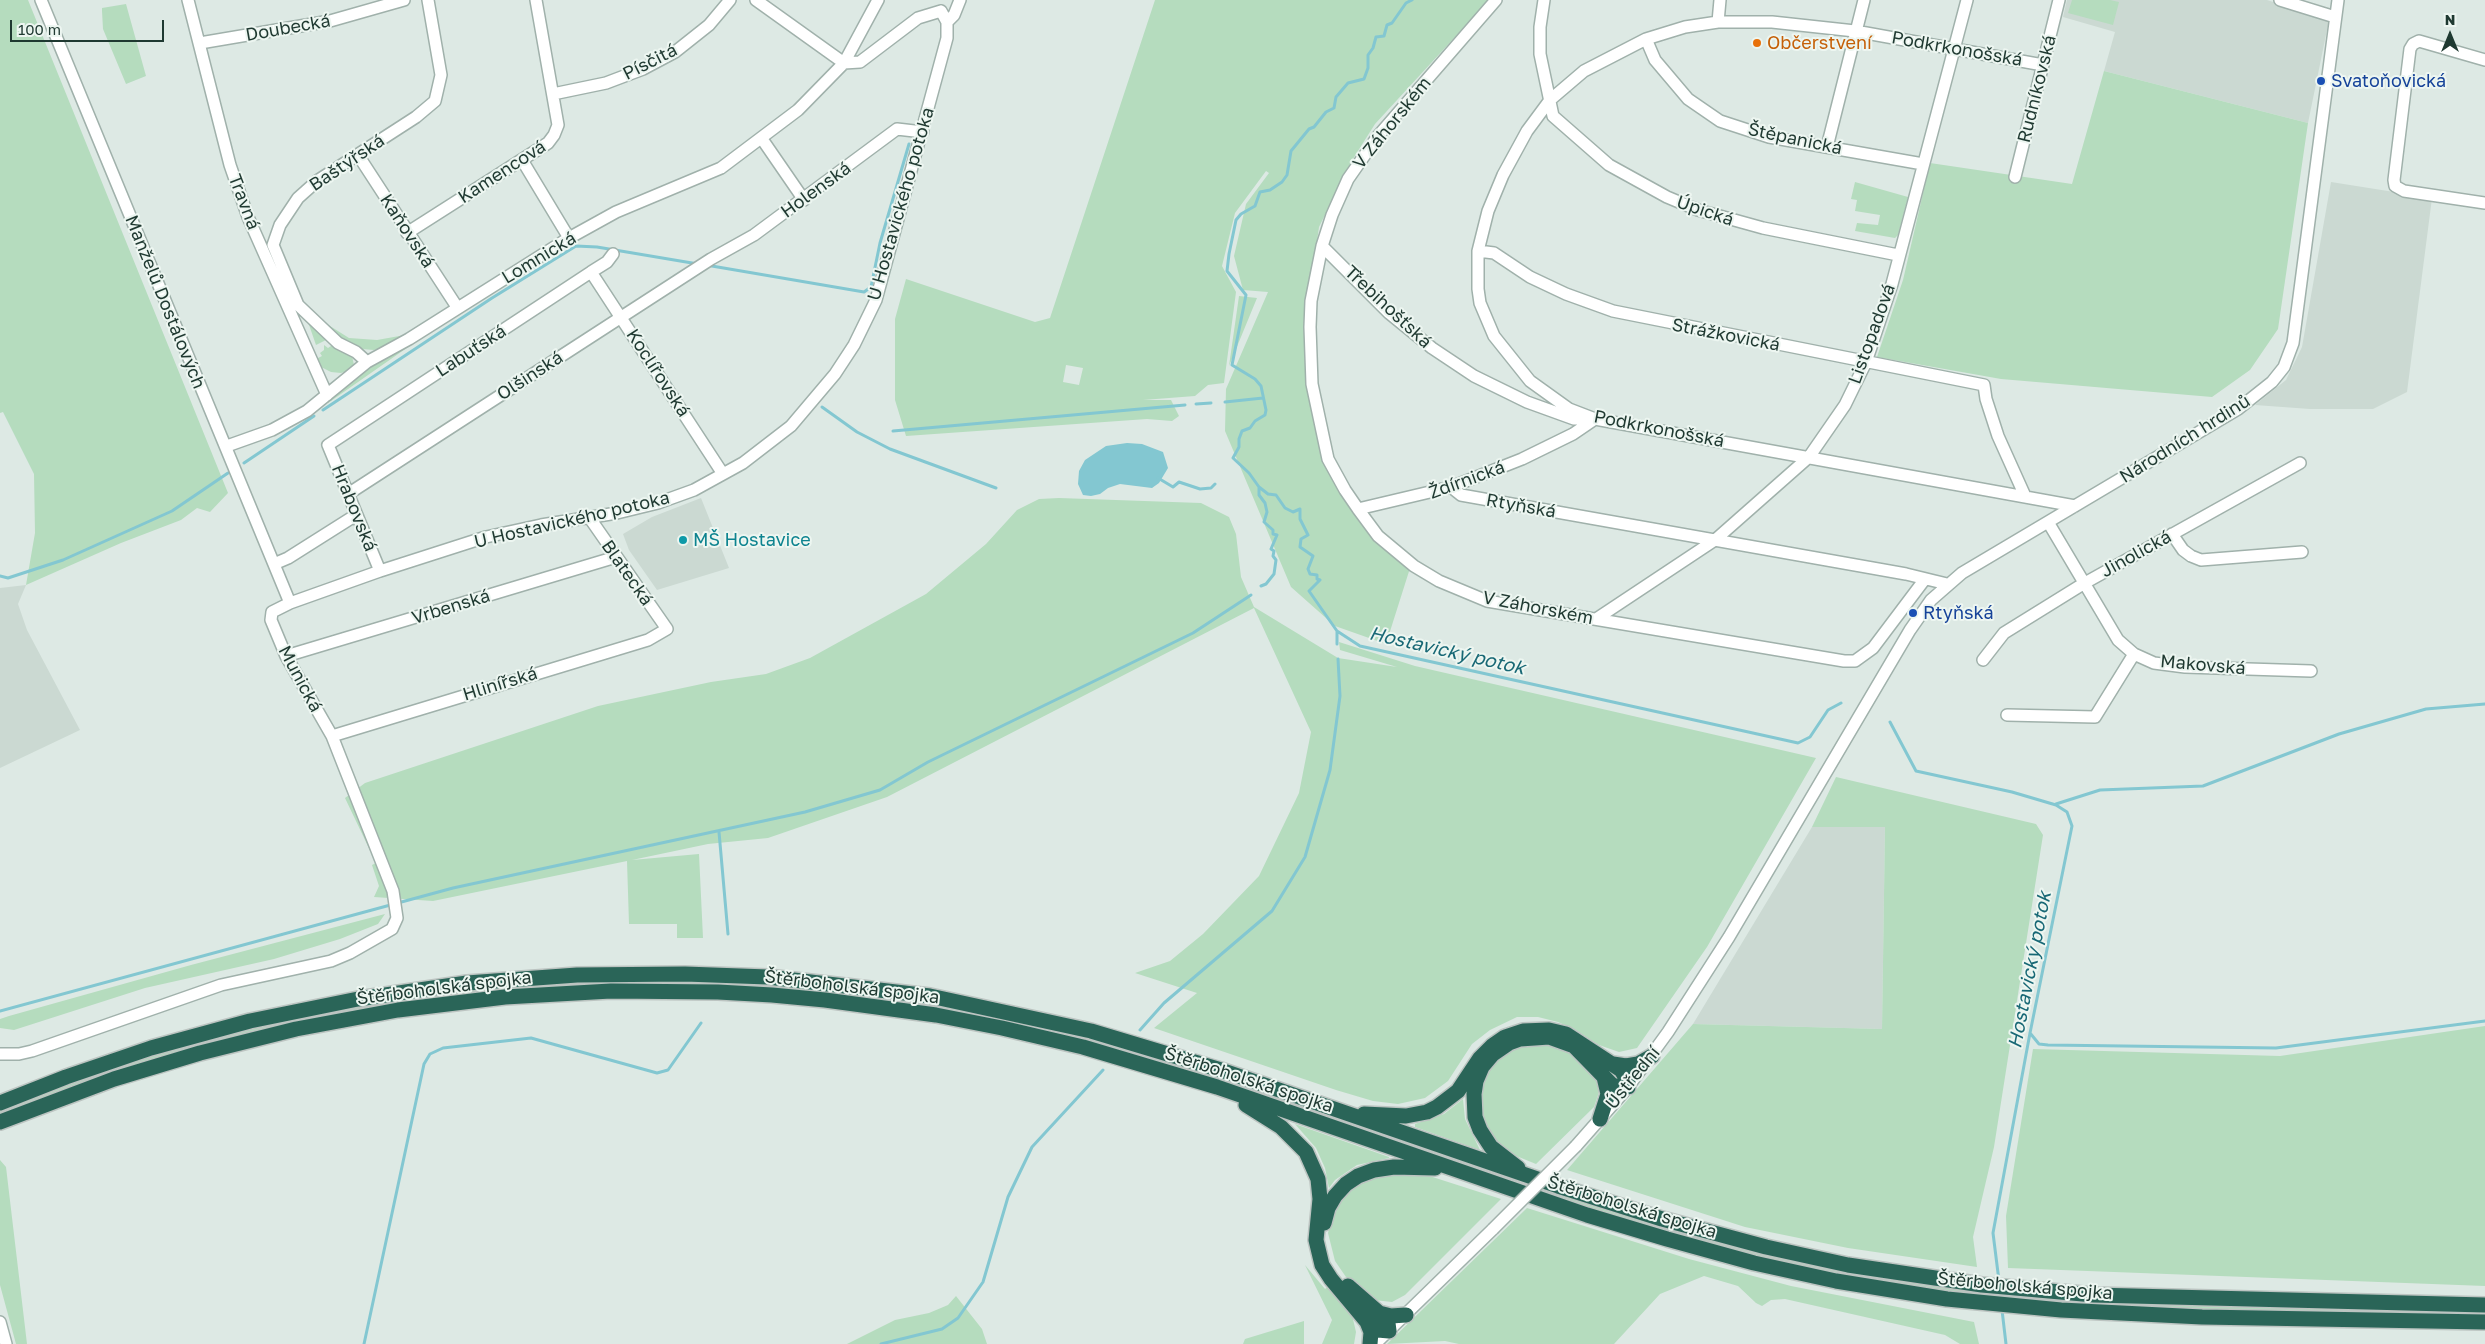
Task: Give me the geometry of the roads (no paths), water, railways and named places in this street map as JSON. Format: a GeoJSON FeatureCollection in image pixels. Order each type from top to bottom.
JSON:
{"type":"FeatureCollection","features":[{"type":"Feature","properties":{"kind":"highway","name":"Štěrboholská spojka"},"geometry":{"type":"LineString","coordinates":[[0,1103],[66,1077],[151,1048],[304,1009],[358,999],[468,983],[630,973],[740,976],[822,982],[930,996],[988,1007],[1135,1044],[1680,1225],[1848,1265],[1982,1286],[2167,1298],[2485,1304]]}},
{"type":"Feature","properties":{"kind":"highway","name":"Štěrboholská spojka"},"geometry":{"type":"LineString","coordinates":[[0,1122],[62,1098],[164,1063],[296,1029],[398,1010],[452,1003],[611,991],[772,995],[936,1015],[1083,1047],[1217,1088],[1605,1220],[1754,1263],[1873,1287],[2015,1306],[2174,1316],[2485,1322]]}},
{"type":"Feature","properties":{"kind":"highway"},"geometry":{"type":"LineString","coordinates":[[1326,1107],[1393,1116],[1427,1112],[1458,1091],[1480,1058],[1492,1046],[1505,1037],[1523,1030],[1550,1030],[1566,1034],[1608,1070],[1616,1087],[1628,1087]]}},
{"type":"Feature","properties":{"kind":"highway"},"geometry":{"type":"LineString","coordinates":[[1558,1186],[1516,1166],[1487,1141],[1477,1124],[1474,1111],[1474,1094],[1478,1075],[1487,1061],[1500,1048],[1520,1039],[1539,1036],[1558,1039],[1574,1046],[1608,1070],[1638,1064],[1652,1056]]}},
{"type":"Feature","properties":{"kind":"highway"},"geometry":{"type":"LineString","coordinates":[[1600,1119],[1608,1094],[1608,1070]]}},
{"type":"Feature","properties":{"kind":"highway"},"geometry":{"type":"LineString","coordinates":[[1217,1088],[1290,1133],[1306,1152],[1313,1165],[1319,1187],[1316,1232],[1319,1256],[1331,1279],[1373,1317],[1388,1323],[1389,1331]]}},
{"type":"Feature","properties":{"kind":"highway"},"geometry":{"type":"LineString","coordinates":[[1370,1344],[1373,1317],[1340,1278],[1328,1260],[1323,1234],[1325,1215],[1331,1202],[1352,1179],[1374,1170],[1421,1167],[1469,1174]]}},
{"type":"Feature","properties":{"kind":"highway"},"geometry":{"type":"LineString","coordinates":[[1373,1317],[1406,1314]]}},
{"type":"Feature","properties":{"kind":"street","name":"Manželů Dostálových"},"geometry":{"type":"LineString","coordinates":[[41,0],[209,411],[227,446],[290,603]]}},
{"type":"Feature","properties":{"kind":"street","name":"Travná"},"geometry":{"type":"LineString","coordinates":[[188,0],[230,164],[248,216],[327,395]]}},
{"type":"Feature","properties":{"kind":"street","name":"Doubecká"},"geometry":{"type":"LineString","coordinates":[[200,43],[330,21],[404,0]]}},
{"type":"Feature","properties":{"kind":"street","name":"Baštýřská"},"geometry":{"type":"LineString","coordinates":[[367,362],[356,352],[338,343],[298,305],[273,245],[280,225],[298,198],[317,181],[416,117],[435,101],[441,75],[428,0]]}},
{"type":"Feature","properties":{"kind":"street","name":"Kamencová"},"geometry":{"type":"LineString","coordinates":[[407,233],[548,143],[554,135],[558,125],[536,0]]}},
{"type":"Feature","properties":{"kind":"street","name":"Písčitá"},"geometry":{"type":"LineString","coordinates":[[553,94],[606,83],[643,69],[675,52],[709,25],[730,0]]}},
{"type":"Feature","properties":{"kind":"street"},"geometry":{"type":"LineString","coordinates":[[756,0],[844,63],[860,62],[918,18],[943,6],[947,22]]}},
{"type":"Feature","properties":{"kind":"street"},"geometry":{"type":"LineString","coordinates":[[844,63],[878,0]]}},
{"type":"Feature","properties":{"kind":"street","name":"U Hostavického potoka"},"geometry":{"type":"LineString","coordinates":[[271,620],[272,612],[290,603],[380,571],[486,538],[541,525],[589,518],[658,503],[694,490],[755,455],[791,426],[835,374],[854,345],[876,300],[923,132],[947,38],[947,22],[954,15],[960,0]]}},
{"type":"Feature","properties":{"kind":"street","name":"V Záhorském"},"geometry":{"type":"LineString","coordinates":[[1496,0],[1378,136],[1348,179],[1332,215],[1322,246],[1311,302],[1312,384],[1328,459],[1358,509],[1390,548],[1439,581],[1487,601],[1855,661],[1873,648],[1925,579]]}},
{"type":"Feature","properties":{"kind":"street"},"geometry":{"type":"LineString","coordinates":[[1544,0],[1540,27],[1540,54],[1550,100]]}},
{"type":"Feature","properties":{"kind":"street"},"geometry":{"type":"LineString","coordinates":[[1718,22],[1720,0]]}},
{"type":"Feature","properties":{"kind":"street"},"geometry":{"type":"LineString","coordinates":[[1827,147],[1864,0]]}},
{"type":"Feature","properties":{"kind":"street","name":"Listopadová"},"geometry":{"type":"LineString","coordinates":[[1596,619],[1715,540],[1809,457],[1845,405],[1866,362],[1892,284],[1898,255],[1967,0]]}},
{"type":"Feature","properties":{"kind":"street","name":"Rudníkovská"},"geometry":{"type":"LineString","coordinates":[[2015,177],[2059,0]]}},
{"type":"Feature","properties":{"kind":"street"},"geometry":{"type":"LineString","coordinates":[[2280,0],[2335,17]]}},
{"type":"Feature","properties":{"kind":"street","name":"Národních hrdinů"},"geometry":{"type":"LineString","coordinates":[[1829,764],[1910,630],[1931,600],[1947,584],[1962,573],[2238,409],[2272,382],[2284,367],[2294,334],[2338,0]]}},
{"type":"Feature","properties":{"kind":"street","name":"Podkrkonošská"},"geometry":{"type":"LineString","coordinates":[[2043,64],[1856,31],[1772,22],[1718,22],[1685,27],[1646,38],[1584,71],[1550,100],[1528,130],[1503,175],[1488,211],[1478,251],[1477,270],[1480,303],[1494,336],[1540,390],[1569,409],[1595,419],[2075,506]]}},
{"type":"Feature","properties":{"kind":"street","name":"Štěpanická"},"geometry":{"type":"LineString","coordinates":[[1646,38],[1655,60],[1688,98],[1720,121],[1769,137],[1923,164]]}},
{"type":"Feature","properties":{"kind":"street"},"geometry":{"type":"LineString","coordinates":[[2485,60],[2419,41],[2413,44],[2410,49],[2394,180],[2395,186],[2404,191],[2485,204]]}},
{"type":"Feature","properties":{"kind":"street","name":"Lomnická"},"geometry":{"type":"LineString","coordinates":[[227,446],[272,430],[307,411],[367,362],[409,339],[569,238],[616,212],[721,168],[762,139],[798,110],[844,63]]}},
{"type":"Feature","properties":{"kind":"street","name":"Úpická"},"geometry":{"type":"LineString","coordinates":[[1550,100],[1553,116],[1587,148],[1609,165],[1667,197],[1730,220],[1898,255]]}},
{"type":"Feature","properties":{"kind":"street","name":"Holenská"},"geometry":{"type":"LineString","coordinates":[[711,259],[739,244],[804,200],[897,130],[923,132]]}},
{"type":"Feature","properties":{"kind":"street"},"geometry":{"type":"LineString","coordinates":[[762,139],[804,200]]}},
{"type":"Feature","properties":{"kind":"street","name":"Kaňovská"},"geometry":{"type":"LineString","coordinates":[[358,155],[407,233],[457,307]]}},
{"type":"Feature","properties":{"kind":"street"},"geometry":{"type":"LineString","coordinates":[[522,160],[569,238]]}},
{"type":"Feature","properties":{"kind":"street","name":"Třebihošťská"},"geometry":{"type":"LineString","coordinates":[[1322,246],[1389,313],[1432,348],[1474,376],[1527,402],[1574,419],[1595,419]]}},
{"type":"Feature","properties":{"kind":"street","name":"Strážkovická"},"geometry":{"type":"LineString","coordinates":[[1478,251],[1494,253],[1544,284],[1613,311],[1984,385],[1986,399],[1998,436],[2025,496]]}},
{"type":"Feature","properties":{"kind":"street","name":"Labuťská"},"geometry":{"type":"LineString","coordinates":[[328,445],[607,262],[613,254]]}},
{"type":"Feature","properties":{"kind":"street","name":"Olšinská"},"geometry":{"type":"LineString","coordinates":[[348,494],[711,259]]}},
{"type":"Feature","properties":{"kind":"street","name":"Koclířovská"},"geometry":{"type":"LineString","coordinates":[[591,272],[723,474]]}},
{"type":"Feature","properties":{"kind":"street","name":"Ždírnická"},"geometry":{"type":"LineString","coordinates":[[1358,509],[1451,487],[1522,460],[1573,434],[1595,419]]}},
{"type":"Feature","properties":{"kind":"street","name":"Hrabovská"},"geometry":{"type":"LineString","coordinates":[[328,445],[380,571]]}},
{"type":"Feature","properties":{"kind":"street","name":"Jinolická"},"geometry":{"type":"LineString","coordinates":[[1983,660],[2004,633],[2083,584],[2300,463]]}},
{"type":"Feature","properties":{"kind":"street","name":"Rtyňská"},"geometry":{"type":"LineString","coordinates":[[1451,487],[1461,495],[1947,584]]}},
{"type":"Feature","properties":{"kind":"street"},"geometry":{"type":"LineString","coordinates":[[274,564],[288,558],[356,515]]}},
{"type":"Feature","properties":{"kind":"street","name":"Blatecká"},"geometry":{"type":"LineString","coordinates":[[589,518],[667,629]]}},
{"type":"Feature","properties":{"kind":"street","name":"Makovská"},"geometry":{"type":"LineString","coordinates":[[2048,522],[2083,584],[2118,640],[2134,654],[2154,663],[2185,667],[2311,671]]}},
{"type":"Feature","properties":{"kind":"street"},"geometry":{"type":"LineString","coordinates":[[2172,534],[2183,550],[2201,560],[2302,552]]}},
{"type":"Feature","properties":{"kind":"street","name":"Vrbenská"},"geometry":{"type":"LineString","coordinates":[[286,656],[616,557]]}},
{"type":"Feature","properties":{"kind":"street","name":"Munická"},"geometry":{"type":"LineString","coordinates":[[0,1054],[19,1054],[32,1051],[221,984],[331,961],[350,953],[392,929],[397,918],[396,904],[332,736],[286,656],[271,620]]}},
{"type":"Feature","properties":{"kind":"street","name":"Hlinířská"},"geometry":{"type":"LineString","coordinates":[[332,736],[648,640],[667,629]]}},
{"type":"Feature","properties":{"kind":"street"},"geometry":{"type":"LineString","coordinates":[[2007,715],[2095,717],[2134,654]]}},
{"type":"Feature","properties":{"kind":"street","name":"Ústřední"},"geometry":{"type":"LineString","coordinates":[[1375,1344],[1576,1146],[1628,1087],[1652,1056],[1730,937],[1829,764]]}},
{"type":"Feature","properties":{"kind":"street"},"geometry":{"type":"LineString","coordinates":[[0,1322],[6,1344]]}},
{"type":"Feature","properties":{"kind":"water"},"geometry":{"type":"Polygon","coordinates":[[[1127,443],[1142,444],[1163,452],[1168,468],[1159,483],[1152,488],[1120,484],[1108,488],[1100,494],[1083,495],[1078,484],[1079,471],[1085,460],[1106,446],[1127,443]]]}},
{"type":"Feature","properties":{"kind":"waterway","name":"Hostavický potok"},"geometry":{"type":"LineString","coordinates":[[1412,0],[1406,3],[1392,23],[1387,25],[1384,36],[1376,37],[1373,48],[1368,55],[1368,68],[1364,79],[1348,83],[1336,97],[1334,108],[1326,112],[1291,151],[1287,175],[1282,182],[1270,190],[1260,192],[1255,206],[1241,214],[1236,220],[1229,254],[1227,271],[1246,295],[1232,365],[1255,379],[1261,386],[1266,410],[1265,415],[1255,421],[1250,428],[1242,431],[1239,447],[1233,458],[1249,473],[1259,487],[1268,494],[1276,495],[1285,508],[1293,512],[1300,509],[1300,519],[1308,535],[1301,539],[1300,547],[1313,556],[1308,569],[1310,574],[1317,575],[1317,579],[1320,580],[1309,591],[1337,631],[1360,646],[1798,743],[1810,737],[1828,710],[1841,703]]}},
{"type":"Feature","properties":{"kind":"waterway"},"geometry":{"type":"LineString","coordinates":[[706,265],[864,292],[871,287],[880,243],[909,144]]}},
{"type":"Feature","properties":{"kind":"waterway"},"geometry":{"type":"LineString","coordinates":[[323,410],[492,298],[576,246],[597,247],[698,264]]}},
{"type":"Feature","properties":{"kind":"waterway"},"geometry":{"type":"LineString","coordinates":[[1225,402],[1263,398]]}},
{"type":"Feature","properties":{"kind":"waterway"},"geometry":{"type":"LineString","coordinates":[[1196,404],[1211,403]]}},
{"type":"Feature","properties":{"kind":"waterway"},"geometry":{"type":"LineString","coordinates":[[893,431],[1185,405]]}},
{"type":"Feature","properties":{"kind":"waterway"},"geometry":{"type":"LineString","coordinates":[[822,407],[857,432],[890,449],[996,488]]}},
{"type":"Feature","properties":{"kind":"waterway"},"geometry":{"type":"LineString","coordinates":[[244,463],[314,416]]}},
{"type":"Feature","properties":{"kind":"waterway"},"geometry":{"type":"LineString","coordinates":[[0,576],[8,578],[63,560],[172,511],[228,473]]}},
{"type":"Feature","properties":{"kind":"waterway"},"geometry":{"type":"LineString","coordinates":[[1158,478],[1173,487],[1179,482],[1200,489],[1211,488],[1215,484]]}},
{"type":"Feature","properties":{"kind":"waterway"},"geometry":{"type":"LineString","coordinates":[[1259,487],[1259,495],[1265,503],[1267,512],[1264,522],[1273,530],[1273,534],[1277,535],[1271,549],[1274,551],[1273,556],[1276,560],[1274,574],[1266,584],[1261,586]]}},
{"type":"Feature","properties":{"kind":"waterway"},"geometry":{"type":"LineString","coordinates":[[0,1011],[453,888],[805,812],[880,790],[928,762],[1193,633],[1251,595]]}},
{"type":"Feature","properties":{"kind":"waterway"},"geometry":{"type":"LineString","coordinates":[[1337,631],[1337,644]]}},
{"type":"Feature","properties":{"kind":"waterway"},"geometry":{"type":"LineString","coordinates":[[1140,1030],[1164,1003],[1272,911],[1305,857],[1330,770],[1340,696],[1338,659]]}},
{"type":"Feature","properties":{"kind":"waterway"},"geometry":{"type":"LineString","coordinates":[[2056,804],[2100,790],[2203,786],[2339,734],[2426,709],[2485,704]]}},
{"type":"Feature","properties":{"kind":"waterway","name":"Hostavický potok"},"geometry":{"type":"LineString","coordinates":[[1890,722],[1916,771],[2012,792],[2056,805],[2067,812],[2072,826],[2030,1033],[1993,1233],[1999,1281]]}},
{"type":"Feature","properties":{"kind":"waterway"},"geometry":{"type":"LineString","coordinates":[[719,832],[728,934]]}},
{"type":"Feature","properties":{"kind":"waterway"},"geometry":{"type":"LineString","coordinates":[[2030,1033],[2039,1044],[2048,1045],[2276,1048],[2485,1021]]}},
{"type":"Feature","properties":{"kind":"waterway"},"geometry":{"type":"LineString","coordinates":[[364,1344],[424,1064],[430,1054],[443,1048],[531,1038],[657,1073],[668,1070],[701,1023]]}},
{"type":"Feature","properties":{"kind":"waterway"},"geometry":{"type":"LineString","coordinates":[[881,1344],[942,1329],[958,1318],[983,1282],[1008,1197],[1032,1147],[1103,1070]]}},
{"type":"Feature","properties":{"kind":"waterway","name":"Hostavický potok"},"geometry":{"type":"LineString","coordinates":[[2002,1310],[2006,1344]]}},
{"type":"Feature","properties":{"kind":"place","name":"Občerstvení"},"geometry":{"type":"Point","coordinates":[1757,43]}},
{"type":"Feature","properties":{"kind":"place","name":"Svatoňovická"},"geometry":{"type":"Point","coordinates":[2321,81]}},
{"type":"Feature","properties":{"kind":"place","name":"MŠ Hostavice"},"geometry":{"type":"Point","coordinates":[683,540]}},
{"type":"Feature","properties":{"kind":"place","name":"Rtyňská"},"geometry":{"type":"Point","coordinates":[1913,613]}}]}
